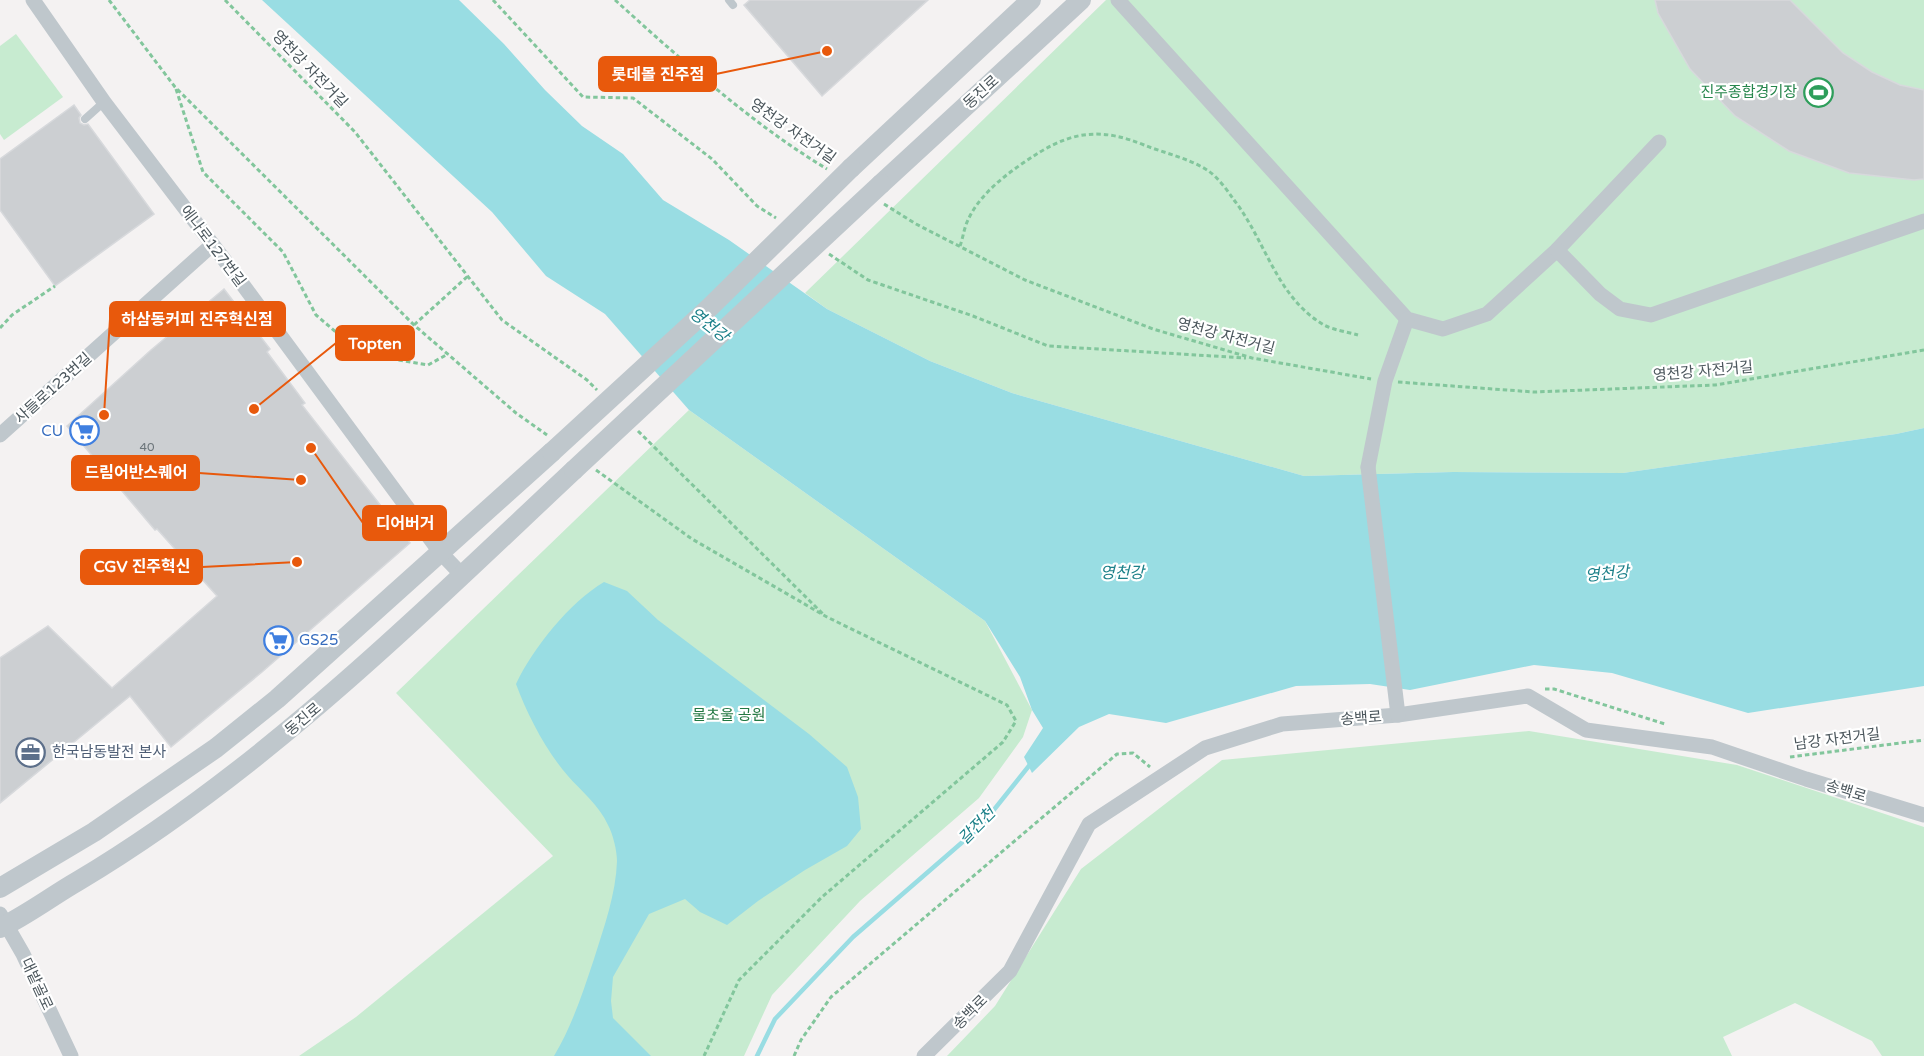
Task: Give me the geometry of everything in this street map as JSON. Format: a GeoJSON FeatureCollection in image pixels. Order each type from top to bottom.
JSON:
{"type":"FeatureCollection","features":[{"type":"Feature","properties":{"kind":"street","name":"에나로127번길"},"geometry":{"type":"LineString","coordinates":[[33,0],[104,102],[440,552],[462,575]]}},
{"type":"Feature","properties":{"kind":"street"},"geometry":{"type":"LineString","coordinates":[[0,888],[94,832],[216,748],[286,692],[553,446],[710,307],[851,168],[1031,0]]}},
{"type":"Feature","properties":{"kind":"street","name":"동진로"},"geometry":{"type":"LineString","coordinates":[[2,922],[122,855],[202,799],[359,672],[879,192],[1081,0]]}},
{"type":"Feature","properties":{"kind":"street"},"geometry":{"type":"LineString","coordinates":[[1118,0],[1407,319],[1443,329],[1487,314],[1557,250],[1659,142]]}},
{"type":"Feature","properties":{"kind":"street"},"geometry":{"type":"LineString","coordinates":[[1557,250],[1600,294],[1620,309],[1651,315],[1924,221]]}},
{"type":"Feature","properties":{"kind":"street","name":"사들로123번길"},"geometry":{"type":"LineString","coordinates":[[0,435],[212,245]]}},
{"type":"Feature","properties":{"kind":"street"},"geometry":{"type":"LineString","coordinates":[[1398,715],[1368,467],[1385,381],[1407,319]]}},
{"type":"Feature","properties":{"kind":"street","name":"송백로"},"geometry":{"type":"LineString","coordinates":[[924,1056],[1011,971],[1089,824],[1205,748],[1282,724],[1398,715],[1528,696],[1586,730],[1712,747],[1924,815]]}},
{"type":"Feature","properties":{"kind":"street","name":"대밭골로"},"geometry":{"type":"LineString","coordinates":[[2,922],[23,954],[71,1056]]}},
{"type":"Feature","properties":{"kind":"lane"},"geometry":{"type":"LineString","coordinates":[[85,120],[104,102]]}},
{"type":"Feature","properties":{"kind":"path"},"geometry":{"type":"LineString","coordinates":[[109,0],[176,87],[414,325],[553,446]]}},
{"type":"Feature","properties":{"kind":"path","name":"영천강 자전거길"},"geometry":{"type":"LineString","coordinates":[[225,0],[355,132],[502,320],[587,380],[604,397]]}},
{"type":"Feature","properties":{"kind":"path","name":"영천강 자전거길"},"geometry":{"type":"LineString","coordinates":[[615,0],[725,98],[802,154],[831,172]]}},
{"type":"Feature","properties":{"kind":"path"},"geometry":{"type":"LineString","coordinates":[[176,87],[203,172],[283,252],[316,315],[351,345],[398,360],[428,365],[448,354]]}},
{"type":"Feature","properties":{"kind":"path"},"geometry":{"type":"LineString","coordinates":[[960,247],[968,220],[987,193],[1009,173],[1058,141],[1092,133],[1121,136],[1209,171],[1241,209],[1279,281],[1300,306],[1325,326],[1358,335]]}},
{"type":"Feature","properties":{"kind":"path","name":"영천강 자전거길"},"geometry":{"type":"LineString","coordinates":[[879,192],[960,247],[1024,280],[1153,329],[1252,358],[1385,381],[1568,393],[1715,385],[1924,350]]}},
{"type":"Feature","properties":{"kind":"path"},"geometry":{"type":"LineString","coordinates":[[414,325],[468,276]]}},
{"type":"Feature","properties":{"kind":"path"},"geometry":{"type":"LineString","coordinates":[[0,328],[12,315],[55,286]]}},
{"type":"Feature","properties":{"kind":"path"},"geometry":{"type":"LineString","coordinates":[[637,429],[827,617]]}},
{"type":"Feature","properties":{"kind":"path"},"geometry":{"type":"LineString","coordinates":[[582,468],[692,539],[827,617],[1007,705],[1016,721],[1003,742],[822,897],[739,980],[704,1056]]}},
{"type":"Feature","properties":{"kind":"path"},"geometry":{"type":"LineString","coordinates":[[1543,689],[1554,689],[1673,727]]}},
{"type":"Feature","properties":{"kind":"path","name":"남강 자전거길"},"geometry":{"type":"LineString","coordinates":[[1786,757],[1924,740]]}},
{"type":"Feature","properties":{"kind":"path"},"geometry":{"type":"LineString","coordinates":[[794,1056],[801,1040],[831,997],[1117,754],[1133,753],[1161,776]]}},
{"type":"Feature","properties":{"kind":"green space"},"geometry":{"type":"Polygon","coordinates":[[[1106,0],[1924,0],[1924,428],[1623,473],[1453,472],[1304,476],[1012,393],[930,361],[827,309],[805,293],[1106,0]]]}},
{"type":"Feature","properties":{"kind":"green space"},"geometry":{"type":"Polygon","coordinates":[[[16,34],[63,97],[4,140],[0,134],[0,46],[16,34]]]}},
{"type":"Feature","properties":{"kind":"green space","name":"물초울 공원"},"geometry":{"type":"Polygon","coordinates":[[[689,410],[985,621],[1032,710],[1023,737],[979,798],[860,901],[772,995],[744,1056],[299,1056],[356,1017],[553,856],[396,693],[689,410]]]}},
{"type":"Feature","properties":{"kind":"green space"},"geometry":{"type":"Polygon","coordinates":[[[1529,731],[1737,765],[1924,827],[1924,1056],[1882,1056],[1872,1041],[1795,1003],[1723,1037],[1732,1056],[947,1056],[995,1006],[1081,869],[1222,760],[1529,731]]]}},
{"type":"Feature","properties":{"kind":"water","name":"영천강"},"geometry":{"type":"Polygon","coordinates":[[[262,0],[459,0],[582,126],[623,154],[663,200],[729,240],[827,309],[930,361],[1012,393],[1304,476],[1453,472],[1623,473],[1924,428],[1924,686],[1748,713],[1612,673],[1534,665],[1410,690],[1370,684],[1296,686],[1166,723],[1109,714],[1079,727],[1032,773],[1024,757],[1043,728],[1032,710],[1020,677],[985,621],[689,410],[605,314],[546,276],[492,212],[262,0]]]}},
{"type":"Feature","properties":{"kind":"water"},"geometry":{"type":"Polygon","coordinates":[[[604,582],[627,591],[658,620],[809,734],[847,767],[858,797],[861,829],[847,846],[805,870],[727,925],[700,912],[685,899],[649,914],[613,977],[611,1001],[613,1018],[651,1056],[554,1056],[577,1009],[602,935],[614,886],[617,857],[610,829],[604,818],[552,755],[531,720],[516,684],[542,641],[554,627],[578,601],[604,582]]]}},
{"type":"Feature","properties":{"kind":"building"},"geometry":{"type":"Polygon","coordinates":[[[750,0],[928,0],[822,96],[744,5],[750,0]]]}},
{"type":"Feature","properties":{"kind":"building","name":"진주종합경기장"},"geometry":{"type":"Polygon","coordinates":[[[1655,0],[1790,0],[1843,53],[1872,72],[1900,85],[1924,90],[1924,179],[1849,173],[1789,151],[1735,116],[1690,69],[1658,13],[1655,0]]]}},
{"type":"Feature","properties":{"kind":"building"},"geometry":{"type":"Polygon","coordinates":[[[74,105],[81,115],[80,123],[88,124],[154,214],[55,286],[0,210],[0,159],[74,105]]]}},
{"type":"Feature","properties":{"kind":"building"},"geometry":{"type":"Polygon","coordinates":[[[224,289],[270,349],[267,352],[305,403],[302,405],[410,543],[262,672],[171,747],[130,696],[0,803],[0,658],[48,626],[112,688],[217,596],[157,529],[155,530],[67,426],[151,350],[224,289]]]}},
{"type":"Feature","properties":{"kind":"waterway","name":"갈전천"},"geometry":{"type":"LineString","coordinates":[[757,1056],[775,1019],[853,937],[981,826],[1032,762]]}},
{"type":"Feature","properties":{"kind":"place","name":"롯데몰 진주점"},"geometry":{"type":"Point","coordinates":[827,51]}},
{"type":"Feature","properties":{"kind":"place","name":"진주종합경기장"},"geometry":{"type":"Point","coordinates":[1818,92]}},
{"type":"Feature","properties":{"kind":"place","name":"Topten"},"geometry":{"type":"Point","coordinates":[254,409]}},
{"type":"Feature","properties":{"kind":"place","name":"하삼동커피 진주혁신점"},"geometry":{"type":"Point","coordinates":[104,415]}},
{"type":"Feature","properties":{"kind":"place","name":"CU"},"geometry":{"type":"Point","coordinates":[84,431]}},
{"type":"Feature","properties":{"kind":"place","name":"디어버거"},"geometry":{"type":"Point","coordinates":[311,448]}},
{"type":"Feature","properties":{"kind":"place","name":"드림어반스퀘어"},"geometry":{"type":"Point","coordinates":[301,480]}},
{"type":"Feature","properties":{"kind":"place","name":"CGV 진주혁신"},"geometry":{"type":"Point","coordinates":[297,562]}},
{"type":"Feature","properties":{"kind":"place","name":"GS25"},"geometry":{"type":"Point","coordinates":[278,640]}},
{"type":"Feature","properties":{"kind":"place","name":"한국남동발전 본사"},"geometry":{"type":"Point","coordinates":[31,752]}}]}
